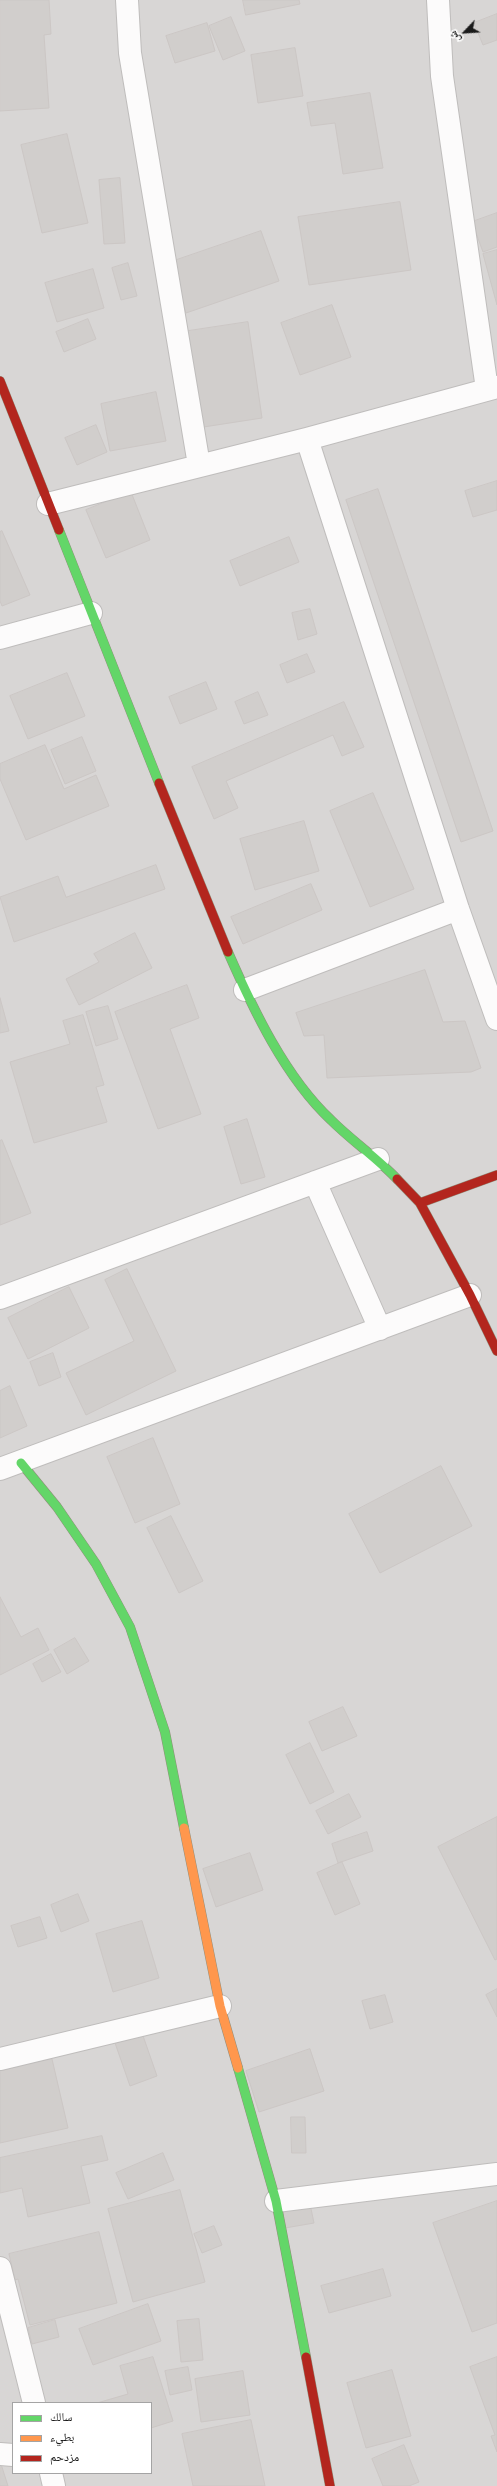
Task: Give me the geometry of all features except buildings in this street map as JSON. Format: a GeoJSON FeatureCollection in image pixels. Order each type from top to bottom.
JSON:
{"type":"FeatureCollection","features":[{"type":"Feature","properties":{"kind":"street"},"geometry":{"type":"LineString","coordinates":[[127,0],[130,53],[199,465]]}},
{"type":"Feature","properties":{"kind":"street"},"geometry":{"type":"LineString","coordinates":[[48,504],[199,465],[307,440],[492,388],[442,76],[438,0]]}},
{"type":"Feature","properties":{"kind":"street"},"geometry":{"type":"LineString","coordinates":[[0,381],[198,881],[245,990],[284,1064],[330,1120],[378,1159],[420,1203],[470,1295],[497,1351]]}},
{"type":"Feature","properties":{"kind":"street"},"geometry":{"type":"LineString","coordinates":[[307,440],[458,909],[497,1019]]}},
{"type":"Feature","properties":{"kind":"street"},"geometry":{"type":"LineString","coordinates":[[0,638],[91,613]]}},
{"type":"Feature","properties":{"kind":"street"},"geometry":{"type":"LineString","coordinates":[[245,990],[458,909]]}},
{"type":"Feature","properties":{"kind":"street"},"geometry":{"type":"LineString","coordinates":[[0,1298],[378,1159]]}},
{"type":"Feature","properties":{"kind":"street"},"geometry":{"type":"LineString","coordinates":[[420,1203],[497,1175]]}},
{"type":"Feature","properties":{"kind":"street"},"geometry":{"type":"LineString","coordinates":[[315,1182],[380,1329]]}},
{"type":"Feature","properties":{"kind":"street"},"geometry":{"type":"LineString","coordinates":[[0,1469],[470,1295]]}},
{"type":"Feature","properties":{"kind":"street"},"geometry":{"type":"LineString","coordinates":[[21,1462],[57,1506],[96,1564],[130,1627],[165,1732],[220,2006],[276,2201],[330,2486]]}},
{"type":"Feature","properties":{"kind":"street"},"geometry":{"type":"LineString","coordinates":[[0,2059],[220,2006]]}},
{"type":"Feature","properties":{"kind":"street"},"geometry":{"type":"LineString","coordinates":[[276,2201],[497,2174]]}},
{"type":"Feature","properties":{"kind":"street"},"geometry":{"type":"LineString","coordinates":[[0,2268],[34,2402]]}},
{"type":"Feature","properties":{"kind":"street"},"geometry":{"type":"LineString","coordinates":[[0,2454],[12,2455]]}},
{"type":"Feature","properties":{"kind":"street"},"geometry":{"type":"LineString","coordinates":[[51,2474],[54,2486]]}},
{"type":"Feature","properties":{"kind":"shaded area"},"geometry":{"type":"Polygon","coordinates":[[[0,0],[497,0],[497,2486],[0,2486],[0,0]]]}},
{"type":"Feature","properties":{"kind":"traffic: fast"},"geometry":{"type":"LineString","coordinates":[[59,530],[159,783]]}},
{"type":"Feature","properties":{"kind":"traffic: fast"},"geometry":{"type":"LineString","coordinates":[[228,952],[259,1019],[299,1084],[314,1103],[331,1120],[381,1163],[397,1179]]}},
{"type":"Feature","properties":{"kind":"traffic: fast"},"geometry":{"type":"LineString","coordinates":[[21,1463],[57,1507],[96,1564],[130,1627],[165,1732],[184,1828]]}},
{"type":"Feature","properties":{"kind":"traffic: fast"},"geometry":{"type":"LineString","coordinates":[[238,2068],[276,2201],[306,2357]]}},
{"type":"Feature","properties":{"kind":"traffic: slow"},"geometry":{"type":"LineString","coordinates":[[184,1828],[220,2006],[238,2068]]}},
{"type":"Feature","properties":{"kind":"traffic: jam"},"geometry":{"type":"LineString","coordinates":[[0,381],[59,530]]}},
{"type":"Feature","properties":{"kind":"traffic: jam"},"geometry":{"type":"LineString","coordinates":[[159,783],[228,952]]}},
{"type":"Feature","properties":{"kind":"traffic: jam"},"geometry":{"type":"LineString","coordinates":[[420,1203],[497,1175]]}},
{"type":"Feature","properties":{"kind":"traffic: jam"},"geometry":{"type":"LineString","coordinates":[[397,1179],[420,1203],[470,1295],[497,1351]]}},
{"type":"Feature","properties":{"kind":"traffic: jam"},"geometry":{"type":"LineString","coordinates":[[306,2357],[330,2486]]}}]}
